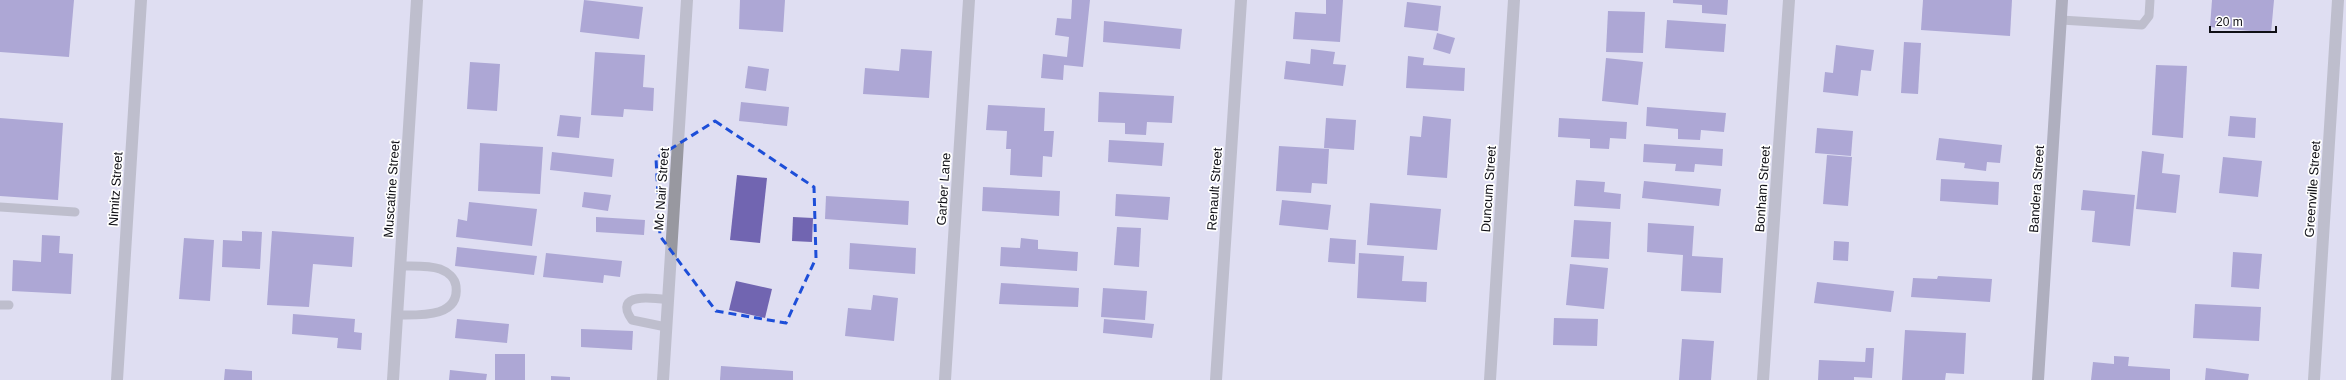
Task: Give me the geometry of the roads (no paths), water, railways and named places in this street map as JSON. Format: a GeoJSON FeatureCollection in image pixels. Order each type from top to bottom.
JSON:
{"type":"FeatureCollection","features":[{"type":"Feature","properties":{"kind":"street","name":"Nimitz Street"},"geometry":{"type":"LineString","coordinates":[[117,380],[141,0]]}},
{"type":"Feature","properties":{"kind":"street","name":"Muscatine Street"},"geometry":{"type":"LineString","coordinates":[[393,380],[417,0]]}},
{"type":"Feature","properties":{"kind":"street","name":"Mc Nair Street"},"geometry":{"type":"LineString","coordinates":[[663,380],[687,0]]}},
{"type":"Feature","properties":{"kind":"street","name":"Garber Lane"},"geometry":{"type":"LineString","coordinates":[[945,380],[969,0]]}},
{"type":"Feature","properties":{"kind":"street","name":"Renault Street"},"geometry":{"type":"LineString","coordinates":[[1216,380],[1241,0]]}},
{"type":"Feature","properties":{"kind":"street","name":"Duncum Street"},"geometry":{"type":"LineString","coordinates":[[1490,380],[1514,0]]}},
{"type":"Feature","properties":{"kind":"street","name":"Bonham Street"},"geometry":{"type":"LineString","coordinates":[[1763,380],[1789,0]]}},
{"type":"Feature","properties":{"kind":"street","name":"Bandera Street"},"geometry":{"type":"LineString","coordinates":[[2038,380],[2062,0]]}},
{"type":"Feature","properties":{"kind":"street","name":"Greenville Street"},"geometry":{"type":"LineString","coordinates":[[2314,380],[2338,0]]}},
{"type":"Feature","properties":{"kind":"lane"},"geometry":{"type":"LineString","coordinates":[[2061,20],[2142,25],[2149,16],[2150,0]]}},
{"type":"Feature","properties":{"kind":"lane"},"geometry":{"type":"LineString","coordinates":[[0,207],[75,212]]}},
{"type":"Feature","properties":{"kind":"lane"},"geometry":{"type":"LineString","coordinates":[[397,315],[422,315],[444,310],[454,304],[457,295],[456,283],[450,274],[439,269],[400,266]]}},
{"type":"Feature","properties":{"kind":"lane"},"geometry":{"type":"LineString","coordinates":[[666,327],[632,320],[628,314],[628,307],[630,302],[640,297],[668,300]]}}]}
